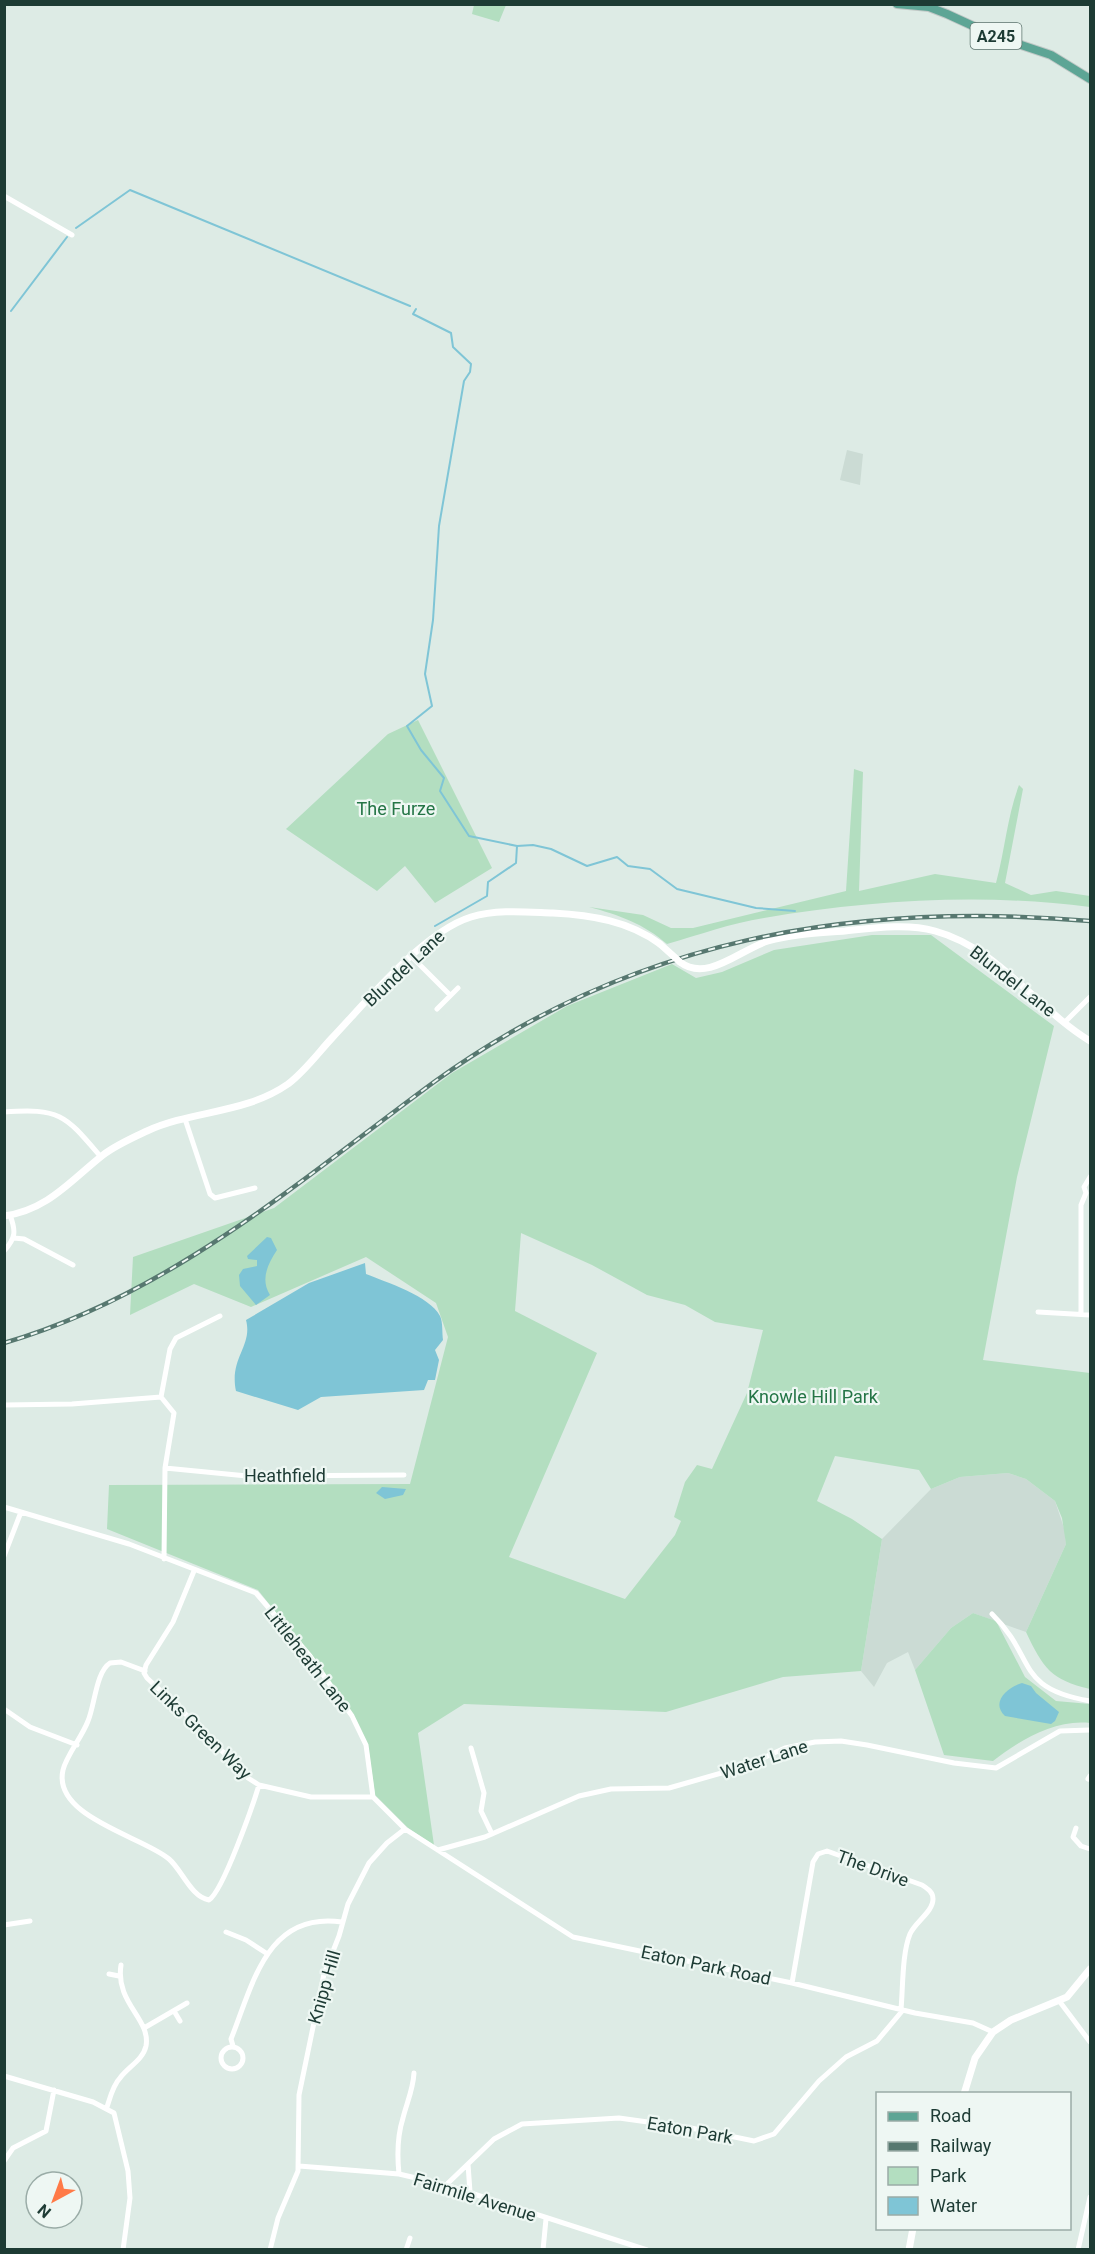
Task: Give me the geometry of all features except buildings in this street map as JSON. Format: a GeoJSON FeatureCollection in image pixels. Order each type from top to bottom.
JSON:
{"type":"FeatureCollection","features":[{"type":"Feature","properties":{"kind":"main road","name":"A245"},"geometry":{"type":"LineString","coordinates":[[897,4],[928,7],[947,14],[997,37],[1051,55],[1090,79]]}},
{"type":"Feature","properties":{"kind":"street"},"geometry":{"type":"LineString","coordinates":[[4,196],[72,235]]}},
{"type":"Feature","properties":{"kind":"street","name":"Blundel Lane"},"geometry":{"type":"LineString","coordinates":[[14,1238],[15,1232],[7,1215],[33,1208],[57,1195],[101,1157],[147,1131],[185,1119],[243,1106],[288,1084],[412,957],[434,937],[459,921],[472,916],[506,911],[598,918],[631,928],[660,944],[680,962],[692,968],[705,969],[778,939],[856,930],[922,929],[944,934],[973,949],[1064,1023],[1090,1041]]}},
{"type":"Feature","properties":{"kind":"street"},"geometry":{"type":"LineString","coordinates":[[412,957],[450,995]]}},
{"type":"Feature","properties":{"kind":"street"},"geometry":{"type":"LineString","coordinates":[[437,1010],[458,988]]}},
{"type":"Feature","properties":{"kind":"street"},"geometry":{"type":"LineString","coordinates":[[1064,1023],[1090,997]]}},
{"type":"Feature","properties":{"kind":"street"},"geometry":{"type":"LineString","coordinates":[[4,1112],[44,1111],[57,1114],[75,1126],[101,1157]]}},
{"type":"Feature","properties":{"kind":"street"},"geometry":{"type":"LineString","coordinates":[[185,1119],[210,1194],[215,1198],[255,1188]]}},
{"type":"Feature","properties":{"kind":"street"},"geometry":{"type":"LineString","coordinates":[[1081,1314],[1081,1205],[1088,1193],[1084,1187],[1090,1177]]}},
{"type":"Feature","properties":{"kind":"street"},"geometry":{"type":"LineString","coordinates":[[4,1251],[14,1238],[24,1239],[73,1265]]}},
{"type":"Feature","properties":{"kind":"street"},"geometry":{"type":"LineString","coordinates":[[1038,1312],[1090,1315]]}},
{"type":"Feature","properties":{"kind":"street"},"geometry":{"type":"LineString","coordinates":[[161,1398],[170,1349],[176,1338],[220,1316]]}},
{"type":"Feature","properties":{"kind":"street"},"geometry":{"type":"LineString","coordinates":[[4,1405],[72,1404],[161,1398]]}},
{"type":"Feature","properties":{"kind":"street"},"geometry":{"type":"LineString","coordinates":[[161,1398],[174,1413],[165,1468],[164,1559]]}},
{"type":"Feature","properties":{"kind":"street","name":"Heathfield"},"geometry":{"type":"LineString","coordinates":[[165,1468],[247,1476],[404,1475]]}},
{"type":"Feature","properties":{"kind":"street","name":"Littleheath Lane"},"geometry":{"type":"LineString","coordinates":[[4,1507],[129,1544],[256,1593],[310,1656],[352,1716],[366,1745],[373,1797]]}},
{"type":"Feature","properties":{"kind":"street"},"geometry":{"type":"LineString","coordinates":[[4,1556],[21,1512]]}},
{"type":"Feature","properties":{"kind":"street","name":"Links Green Way"},"geometry":{"type":"LineString","coordinates":[[194,1571],[173,1622],[145,1671],[147,1678],[248,1778],[259,1785],[311,1797],[373,1797]]}},
{"type":"Feature","properties":{"kind":"street"},"geometry":{"type":"LineString","coordinates":[[992,1614],[1009,1632],[1034,1678],[1055,1692],[1090,1701]]}},
{"type":"Feature","properties":{"kind":"street"},"geometry":{"type":"LineString","coordinates":[[145,1671],[121,1662],[110,1663],[99,1674],[96,1699],[77,1745],[63,1769],[62,1784],[69,1795],[101,1824],[155,1849],[169,1859],[202,1899],[209,1900],[215,1896],[259,1785]]}},
{"type":"Feature","properties":{"kind":"street"},"geometry":{"type":"LineString","coordinates":[[4,1709],[20,1722],[77,1745]]}},
{"type":"Feature","properties":{"kind":"street","name":"Water Lane"},"geometry":{"type":"LineString","coordinates":[[438,1850],[457,1847],[492,1834],[579,1796],[611,1789],[669,1788],[746,1766],[785,1748],[815,1742],[858,1744],[954,1763],[996,1768],[1060,1731],[1090,1730]]}},
{"type":"Feature","properties":{"kind":"street"},"geometry":{"type":"LineString","coordinates":[[471,1748],[484,1793],[481,1811],[492,1834]]}},
{"type":"Feature","properties":{"kind":"street"},"geometry":{"type":"LineString","coordinates":[[373,1797],[405,1829],[438,1850]]}},
{"type":"Feature","properties":{"kind":"street"},"geometry":{"type":"LineString","coordinates":[[1076,1828],[1073,1837],[1076,1842],[1090,1849]]}},
{"type":"Feature","properties":{"kind":"street","name":"Knipp Hill"},"geometry":{"type":"LineString","coordinates":[[299,2166],[299,2096],[324,1974],[348,1904],[369,1863],[387,1843],[405,1829]]}},
{"type":"Feature","properties":{"kind":"street","name":"Eaton Park Road"},"geometry":{"type":"LineString","coordinates":[[438,1850],[580,1940],[792,1983],[982,2026],[993,2032]]}},
{"type":"Feature","properties":{"kind":"street","name":"The Drive"},"geometry":{"type":"LineString","coordinates":[[792,1983],[813,1862],[818,1854],[827,1851],[922,1885],[933,1896],[933,1902],[926,1914],[914,1926],[908,1938],[902,2009]]}},
{"type":"Feature","properties":{"kind":"street"},"geometry":{"type":"LineString","coordinates":[[233,2046],[226,2049],[221,2058],[224,2065],[231,2069],[236,2068],[243,2060],[242,2051],[233,2046],[231,2039],[266,1953],[307,1922],[316,1919],[342,1922]]}},
{"type":"Feature","properties":{"kind":"street"},"geometry":{"type":"LineString","coordinates":[[4,1925],[30,1921]]}},
{"type":"Feature","properties":{"kind":"street"},"geometry":{"type":"LineString","coordinates":[[226,1932],[246,1940],[266,1953]]}},
{"type":"Feature","properties":{"kind":"street"},"geometry":{"type":"LineString","coordinates":[[107,2107],[119,2079],[142,2057],[146,2048],[147,2034],[122,1992],[119,1976],[121,1965]]}},
{"type":"Feature","properties":{"kind":"street"},"geometry":{"type":"LineString","coordinates":[[965,2092],[975,2058],[993,2032],[1011,2020],[1060,2002],[1073,1992],[1090,1969]]}},
{"type":"Feature","properties":{"kind":"street"},"geometry":{"type":"LineString","coordinates":[[108,1974],[119,1976]]}},
{"type":"Feature","properties":{"kind":"street"},"geometry":{"type":"LineString","coordinates":[[1060,2002],[1090,2042]]}},
{"type":"Feature","properties":{"kind":"street"},"geometry":{"type":"LineString","coordinates":[[144,2028],[187,2003]]}},
{"type":"Feature","properties":{"kind":"street","name":"Eaton Park"},"geometry":{"type":"LineString","coordinates":[[446,2185],[494,2139],[522,2124],[619,2118],[691,2128],[754,2141],[764,2138],[774,2134],[819,2081],[846,2057],[877,2041],[902,2009]]}},
{"type":"Feature","properties":{"kind":"street"},"geometry":{"type":"LineString","coordinates":[[174,2011],[180,2021]]}},
{"type":"Feature","properties":{"kind":"street"},"geometry":{"type":"LineString","coordinates":[[399,2174],[397,2147],[402,2118],[413,2090],[414,2073]]}},
{"type":"Feature","properties":{"kind":"street"},"geometry":{"type":"LineString","coordinates":[[4,2076],[107,2107],[117,2118],[128,2171],[130,2198],[123,2250]]}},
{"type":"Feature","properties":{"kind":"street"},"geometry":{"type":"LineString","coordinates":[[4,2161],[18,2144],[46,2131],[54,2090]]}},
{"type":"Feature","properties":{"kind":"street"},"geometry":{"type":"LineString","coordinates":[[468,2164],[470,2192]]}},
{"type":"Feature","properties":{"kind":"street"},"geometry":{"type":"LineString","coordinates":[[270,2250],[279,2218],[299,2166]]}},
{"type":"Feature","properties":{"kind":"street","name":"Fairmile Avenue"},"geometry":{"type":"LineString","coordinates":[[299,2166],[399,2174],[446,2185],[647,2250]]}},
{"type":"Feature","properties":{"kind":"street"},"geometry":{"type":"LineString","coordinates":[[1077,2250],[1090,2197]]}},
{"type":"Feature","properties":{"kind":"street"},"geometry":{"type":"LineString","coordinates":[[543,2250],[546,2218]]}},
{"type":"Feature","properties":{"kind":"street"},"geometry":{"type":"LineString","coordinates":[[909,2250],[913,2230]]}},
{"type":"Feature","properties":{"kind":"street"},"geometry":{"type":"LineString","coordinates":[[407,2250],[410,2238]]}},
{"type":"Feature","properties":{"kind":"shaded area"},"geometry":{"type":"Polygon","coordinates":[[[847,450],[863,454],[860,485],[840,480],[847,450]]]}},
{"type":"Feature","properties":{"kind":"shaded area"},"geometry":{"type":"Polygon","coordinates":[[[1008,1473],[1026,1479],[1055,1501],[1065,1531],[1066,1544],[1026,1632],[973,1613],[951,1628],[915,1670],[908,1652],[887,1663],[874,1687],[861,1671],[882,1539],[931,1489],[960,1477],[1008,1473]]]}},
{"type":"Feature","properties":{"kind":"green space"},"geometry":{"type":"Polygon","coordinates":[[[474,4],[506,5],[499,22],[472,14],[474,4]]]}},
{"type":"Feature","properties":{"kind":"green space","name":"The Furze"},"geometry":{"type":"Polygon","coordinates":[[[418,720],[492,868],[435,903],[405,866],[377,891],[286,829],[388,734],[418,720]]]}},
{"type":"Feature","properties":{"kind":"green space"},"geometry":{"type":"Polygon","coordinates":[[[854,769],[863,772],[859,891],[935,874],[996,883],[1019,785],[1023,789],[1005,883],[1031,895],[1056,891],[1090,896],[1090,907],[1009,900],[927,900],[886,903],[752,920],[667,944],[631,921],[589,907],[643,915],[671,928],[693,928],[846,891],[854,769]]]}},
{"type":"Feature","properties":{"kind":"green space","name":"Knowle Hill Park"},"geometry":{"type":"Polygon","coordinates":[[[872,935],[931,935],[1054,1026],[1017,1177],[983,1360],[1090,1373],[1090,1689],[1057,1677],[1050,1671],[1038,1655],[1026,1632],[1066,1544],[1062,1518],[1055,1501],[1026,1479],[1008,1473],[960,1477],[931,1489],[919,1470],[835,1456],[817,1501],[852,1519],[882,1539],[861,1671],[783,1677],[666,1712],[464,1704],[418,1733],[434,1845],[408,1828],[375,1795],[368,1745],[310,1656],[258,1590],[107,1529],[109,1485],[410,1484],[448,1337],[436,1303],[366,1257],[251,1307],[194,1284],[130,1315],[133,1257],[274,1208],[452,1073],[567,1006],[672,964],[696,978],[722,972],[774,950],[872,935]],[[521,1233],[515,1311],[597,1353],[509,1557],[625,1599],[675,1535],[681,1521],[674,1517],[685,1482],[697,1465],[712,1469],[747,1393],[763,1330],[715,1322],[685,1305],[647,1295],[592,1265],[521,1233]]]}},
{"type":"Feature","properties":{"kind":"green space"},"geometry":{"type":"Polygon","coordinates":[[[973,1613],[996,1621],[1025,1677],[1056,1701],[1090,1704],[1090,1723],[1064,1724],[1038,1733],[993,1761],[944,1755],[915,1670],[951,1628],[973,1613]]]}},
{"type":"Feature","properties":{"kind":"water"},"geometry":{"type":"Polygon","coordinates":[[[267,1237],[271,1238],[277,1250],[265,1277],[270,1295],[256,1305],[240,1286],[239,1275],[243,1269],[257,1266],[257,1260],[248,1259],[247,1256],[267,1237]]]}},
{"type":"Feature","properties":{"kind":"water"},"geometry":{"type":"Polygon","coordinates":[[[365,1263],[366,1274],[417,1296],[427,1302],[440,1316],[443,1340],[435,1350],[439,1360],[435,1380],[428,1380],[424,1390],[321,1397],[298,1410],[236,1391],[236,1370],[246,1337],[246,1320],[309,1283],[365,1263]]]}},
{"type":"Feature","properties":{"kind":"water"},"geometry":{"type":"Polygon","coordinates":[[[382,1487],[406,1489],[403,1495],[385,1499],[376,1493],[382,1487]]]}},
{"type":"Feature","properties":{"kind":"water"},"geometry":{"type":"Polygon","coordinates":[[[1022,1683],[1031,1686],[1059,1712],[1055,1721],[1051,1724],[1005,1716],[999,1706],[1000,1700],[1011,1688],[1022,1683]]]}},
{"type":"Feature","properties":{"kind":"waterway"},"geometry":{"type":"LineString","coordinates":[[76,228],[130,190],[410,306]]}},
{"type":"Feature","properties":{"kind":"waterway"},"geometry":{"type":"LineString","coordinates":[[11,311],[67,237]]}},
{"type":"Feature","properties":{"kind":"waterway"},"geometry":{"type":"LineString","coordinates":[[416,309],[413,314],[451,333],[453,347],[471,364],[470,372],[464,381],[439,526],[433,620],[425,674],[432,706],[407,726],[421,750],[444,778],[440,791],[469,836],[517,846],[533,845],[551,849],[587,866],[617,857],[628,866],[650,869],[677,889],[756,908],[795,911]]}},
{"type":"Feature","properties":{"kind":"waterway"},"geometry":{"type":"LineString","coordinates":[[435,926],[487,896],[488,882],[516,863],[517,846]]}},
{"type":"Feature","properties":{"kind":"railway"},"geometry":{"type":"LineString","coordinates":[[4,1343],[64,1322],[122,1296],[177,1265],[230,1232],[282,1195],[434,1082],[509,1033],[586,994],[666,963],[747,940],[830,925],[915,918],[1001,916],[1090,921]]}}]}
